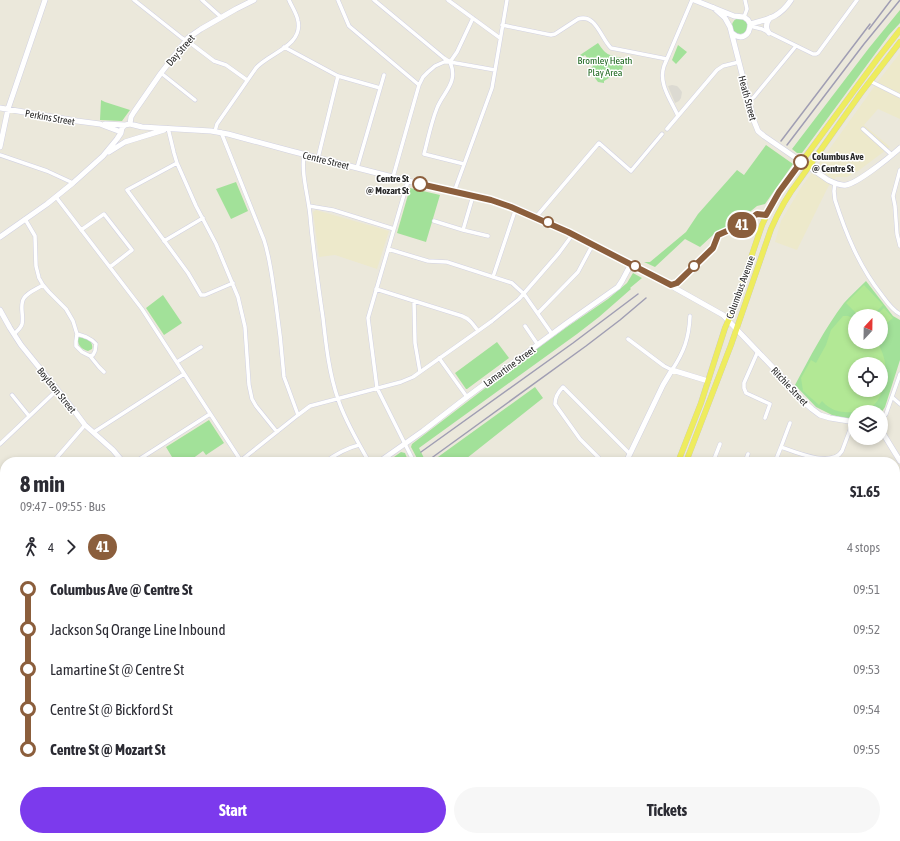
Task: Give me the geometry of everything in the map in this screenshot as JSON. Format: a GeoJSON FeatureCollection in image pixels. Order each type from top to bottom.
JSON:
{"type":"FeatureCollection","features":[{"type":"Feature","properties":{"kind":"main road","name":"Day Street"},"geometry":{"type":"LineString","coordinates":[[129,125],[132,114],[186,41],[196,32],[254,0]]}},
{"type":"Feature","properties":{"kind":"main road","name":"Heath Street"},"geometry":{"type":"LineString","coordinates":[[693,0],[741,17]]}},
{"type":"Feature","properties":{"kind":"main road"},"geometry":{"type":"LineString","coordinates":[[750,25],[770,18],[781,12],[791,0]]}},
{"type":"Feature","properties":{"kind":"main road"},"geometry":{"type":"LineString","coordinates":[[0,147],[8,109],[44,1]]}},
{"type":"Feature","properties":{"kind":"main road","name":"Heath Street"},"geometry":{"type":"LineString","coordinates":[[714,8],[725,18],[731,30],[755,124],[760,133],[809,167]]}},
{"type":"Feature","properties":{"kind":"main road"},"geometry":{"type":"LineString","coordinates":[[736,52],[739,41],[742,36],[749,31],[750,25],[748,20],[741,17],[732,22],[731,30],[737,36],[742,36]]}},
{"type":"Feature","properties":{"kind":"main road"},"geometry":{"type":"LineString","coordinates":[[769,33],[766,26],[770,18]]}},
{"type":"Feature","properties":{"kind":"main road","name":"Columbus Avenue"},"geometry":{"type":"LineString","coordinates":[[680,457],[708,382],[723,334],[734,308],[766,215],[779,192],[900,30]]}},
{"type":"Feature","properties":{"kind":"main road","name":"Columbus Avenue"},"geometry":{"type":"LineString","coordinates":[[688,457],[737,329],[773,224],[789,195],[870,81],[900,42]]}},
{"type":"Feature","properties":{"kind":"main road","name":"Perkins Street"},"geometry":{"type":"LineString","coordinates":[[0,108],[76,121],[120,126],[129,125]]}},
{"type":"Feature","properties":{"kind":"main road","name":"Perkins Street"},"geometry":{"type":"LineString","coordinates":[[100,124],[121,133]]}},
{"type":"Feature","properties":{"kind":"main road"},"geometry":{"type":"LineString","coordinates":[[121,133],[124,139],[132,140],[137,135],[136,127],[129,125]]}},
{"type":"Feature","properties":{"kind":"main road","name":"Centre Street"},"geometry":{"type":"LineString","coordinates":[[103,156],[121,133],[122,128],[129,125],[221,132],[408,181],[500,203],[516,208],[573,234],[631,264],[723,315],[737,329]]}},
{"type":"Feature","properties":{"kind":"main road","name":"Centre Street"},"geometry":{"type":"LineString","coordinates":[[0,237],[56,197],[103,156],[123,143],[168,128]]}},
{"type":"Feature","properties":{"kind":"main road"},"geometry":{"type":"LineString","coordinates":[[809,167],[828,180],[845,185],[853,182],[900,148]]}},
{"type":"Feature","properties":{"kind":"main road","name":"Lamartine Street"},"geometry":{"type":"LineString","coordinates":[[387,457],[619,286],[631,264]]}},
{"type":"Feature","properties":{"kind":"main road","name":"Boylston Street"},"geometry":{"type":"LineString","coordinates":[[0,310],[24,349],[85,425],[113,450],[117,457]]}},
{"type":"Feature","properties":{"kind":"main road","name":"Ritchie Street"},"geometry":{"type":"LineString","coordinates":[[737,329],[804,402],[820,415],[848,421]]}},
{"type":"Feature","properties":{"kind":"main road"},"geometry":{"type":"LineString","coordinates":[[628,457],[664,382],[672,370],[708,382]]}},
{"type":"Feature","properties":{"kind":"main road"},"geometry":{"type":"LineString","coordinates":[[888,442],[897,457]]}},
{"type":"Feature","properties":{"kind":"street"},"geometry":{"type":"LineString","coordinates":[[134,0],[212,60],[226,65],[247,80]]}},
{"type":"Feature","properties":{"kind":"street"},"geometry":{"type":"LineString","coordinates":[[202,0],[221,17]]}},
{"type":"Feature","properties":{"kind":"street"},"geometry":{"type":"LineString","coordinates":[[215,132],[217,124],[259,64],[291,42],[298,32],[297,18],[290,0]]}},
{"type":"Feature","properties":{"kind":"street"},"geometry":{"type":"LineString","coordinates":[[338,0],[348,25],[419,85]]}},
{"type":"Feature","properties":{"kind":"street"},"geometry":{"type":"LineString","coordinates":[[374,0],[450,62],[453,72],[451,84],[438,107],[424,154],[464,164]]}},
{"type":"Feature","properties":{"kind":"street"},"geometry":{"type":"LineString","coordinates":[[448,0],[500,38]]}},
{"type":"Feature","properties":{"kind":"street"},"geometry":{"type":"LineString","coordinates":[[454,192],[491,90],[507,0]]}},
{"type":"Feature","properties":{"kind":"street"},"geometry":{"type":"LineString","coordinates":[[678,116],[662,80],[663,69],[693,0]]}},
{"type":"Feature","properties":{"kind":"street"},"geometry":{"type":"LineString","coordinates":[[741,17],[747,9],[745,0]]}},
{"type":"Feature","properties":{"kind":"street"},"geometry":{"type":"LineString","coordinates":[[750,25],[816,54],[857,0]]}},
{"type":"Feature","properties":{"kind":"street"},"geometry":{"type":"LineString","coordinates":[[450,62],[458,50],[473,18]]}},
{"type":"Feature","properties":{"kind":"street"},"geometry":{"type":"LineString","coordinates":[[502,25],[553,35],[578,19],[586,18],[590,19],[611,48],[667,60]]}},
{"type":"Feature","properties":{"kind":"street"},"geometry":{"type":"LineString","coordinates":[[749,101],[754,97],[796,46]]}},
{"type":"Feature","properties":{"kind":"street"},"geometry":{"type":"LineString","coordinates":[[284,47],[338,76],[380,88]]}},
{"type":"Feature","properties":{"kind":"street"},"geometry":{"type":"LineString","coordinates":[[393,177],[419,85],[425,75],[433,67],[442,63],[450,62],[495,70]]}},
{"type":"Feature","properties":{"kind":"street"},"geometry":{"type":"LineString","coordinates":[[667,129],[719,68],[739,62]]}},
{"type":"Feature","properties":{"kind":"street"},"geometry":{"type":"LineString","coordinates":[[161,73],[195,100]]}},
{"type":"Feature","properties":{"kind":"street"},"geometry":{"type":"LineString","coordinates":[[357,168],[384,75]]}},
{"type":"Feature","properties":{"kind":"street"},"geometry":{"type":"LineString","coordinates":[[318,158],[338,76]]}},
{"type":"Feature","properties":{"kind":"street"},"geometry":{"type":"LineString","coordinates":[[870,81],[900,95]]}},
{"type":"Feature","properties":{"kind":"street"},"geometry":{"type":"LineString","coordinates":[[168,128],[177,163],[216,244],[239,300],[246,338],[251,396],[256,406],[277,432]]}},
{"type":"Feature","properties":{"kind":"street"},"geometry":{"type":"LineString","coordinates":[[862,129],[892,155]]}},
{"type":"Feature","properties":{"kind":"street"},"geometry":{"type":"LineString","coordinates":[[221,132],[268,253],[279,322],[284,377],[298,415]]}},
{"type":"Feature","properties":{"kind":"street"},"geometry":{"type":"LineString","coordinates":[[536,217],[599,143],[631,171],[662,134]]}},
{"type":"Feature","properties":{"kind":"street"},"geometry":{"type":"LineString","coordinates":[[304,154],[304,174],[328,364],[338,399],[366,457]]}},
{"type":"Feature","properties":{"kind":"street"},"geometry":{"type":"LineString","coordinates":[[0,155],[47,171],[73,183]]}},
{"type":"Feature","properties":{"kind":"street"},"geometry":{"type":"LineString","coordinates":[[177,163],[127,190],[188,273],[201,295],[205,295],[233,283]]}},
{"type":"Feature","properties":{"kind":"street"},"geometry":{"type":"LineString","coordinates":[[900,170],[893,192],[897,234],[900,246]]}},
{"type":"Feature","properties":{"kind":"street"},"geometry":{"type":"LineString","coordinates":[[408,181],[368,318],[377,388],[412,457]]}},
{"type":"Feature","properties":{"kind":"street"},"geometry":{"type":"LineString","coordinates":[[836,183],[834,191],[835,197],[857,256],[867,275],[877,289],[890,306],[900,314]]}},
{"type":"Feature","properties":{"kind":"street"},"geometry":{"type":"LineString","coordinates":[[463,230],[473,196]]}},
{"type":"Feature","properties":{"kind":"street"},"geometry":{"type":"LineString","coordinates":[[56,197],[142,309],[237,457]]}},
{"type":"Feature","properties":{"kind":"street"},"geometry":{"type":"LineString","coordinates":[[309,206],[333,210],[394,228]]}},
{"type":"Feature","properties":{"kind":"street"},"geometry":{"type":"LineString","coordinates":[[895,206],[900,206]]}},
{"type":"Feature","properties":{"kind":"street"},"geometry":{"type":"LineString","coordinates":[[493,277],[516,208]]}},
{"type":"Feature","properties":{"kind":"street"},"geometry":{"type":"LineString","coordinates":[[81,230],[104,214],[132,250],[110,268]]}},
{"type":"Feature","properties":{"kind":"street"},"geometry":{"type":"LineString","coordinates":[[26,218],[35,236],[36,266],[39,278],[49,292],[66,309],[77,334],[76,346],[82,352],[90,356],[104,372]]}},
{"type":"Feature","properties":{"kind":"street"},"geometry":{"type":"LineString","coordinates":[[164,241],[203,218]]}},
{"type":"Feature","properties":{"kind":"street"},"geometry":{"type":"LineString","coordinates":[[434,221],[488,236]]}},
{"type":"Feature","properties":{"kind":"street"},"geometry":{"type":"LineString","coordinates":[[246,457],[312,405],[406,381],[420,372],[492,322],[519,299],[573,234]]}},
{"type":"Feature","properties":{"kind":"street"},"geometry":{"type":"LineString","coordinates":[[538,313],[578,272],[593,244]]}},
{"type":"Feature","properties":{"kind":"street"},"geometry":{"type":"LineString","coordinates":[[388,249],[428,261],[447,262],[512,283],[524,294],[552,334]]}},
{"type":"Feature","properties":{"kind":"street"},"geometry":{"type":"LineString","coordinates":[[14,334],[22,323],[22,300],[30,292],[43,285]]}},
{"type":"Feature","properties":{"kind":"street"},"geometry":{"type":"LineString","coordinates":[[376,289],[467,318],[478,331]]}},
{"type":"Feature","properties":{"kind":"street"},"geometry":{"type":"LineString","coordinates":[[414,301],[415,343],[420,372]]}},
{"type":"Feature","properties":{"kind":"street"},"geometry":{"type":"LineString","coordinates":[[628,339],[664,366],[672,370],[677,363],[687,341],[690,328],[690,316]]}},
{"type":"Feature","properties":{"kind":"street"},"geometry":{"type":"LineString","coordinates":[[525,326],[538,345]]}},
{"type":"Feature","properties":{"kind":"street"},"geometry":{"type":"LineString","coordinates":[[77,334],[84,336],[96,344],[93,355],[90,356]]}},
{"type":"Feature","properties":{"kind":"street"},"geometry":{"type":"LineString","coordinates":[[177,362],[201,347]]}},
{"type":"Feature","properties":{"kind":"street"},"geometry":{"type":"LineString","coordinates":[[758,351],[744,383],[744,388],[746,393],[770,404],[765,418]]}},
{"type":"Feature","properties":{"kind":"street"},"geometry":{"type":"LineString","coordinates":[[439,358],[467,397]]}},
{"type":"Feature","properties":{"kind":"street"},"geometry":{"type":"LineString","coordinates":[[94,432],[184,374]]}},
{"type":"Feature","properties":{"kind":"street"},"geometry":{"type":"LineString","coordinates":[[888,408],[900,374]]}},
{"type":"Feature","properties":{"kind":"street"},"geometry":{"type":"LineString","coordinates":[[598,457],[580,439],[556,404],[556,396],[563,387],[630,454]]}},
{"type":"Feature","properties":{"kind":"street"},"geometry":{"type":"LineString","coordinates":[[0,444],[57,390]]}},
{"type":"Feature","properties":{"kind":"street"},"geometry":{"type":"LineString","coordinates":[[12,395],[29,416]]}},
{"type":"Feature","properties":{"kind":"street"},"geometry":{"type":"LineString","coordinates":[[892,397],[900,404]]}},
{"type":"Feature","properties":{"kind":"street"},"geometry":{"type":"LineString","coordinates":[[144,457],[210,414]]}},
{"type":"Feature","properties":{"kind":"street"},"geometry":{"type":"LineString","coordinates":[[777,457],[790,423]]}},
{"type":"Feature","properties":{"kind":"street"},"geometry":{"type":"LineString","coordinates":[[58,457],[85,425]]}},
{"type":"Feature","properties":{"kind":"street"},"geometry":{"type":"LineString","coordinates":[[836,457],[841,454],[848,436]]}},
{"type":"Feature","properties":{"kind":"street"},"geometry":{"type":"LineString","coordinates":[[332,457],[359,444]]}},
{"type":"Feature","properties":{"kind":"street"},"geometry":{"type":"LineString","coordinates":[[715,457],[720,444]]}},
{"type":"Feature","properties":{"kind":"street"},"geometry":{"type":"LineString","coordinates":[[781,447],[810,457]]}},
{"type":"Feature","properties":{"kind":"shaded area"},"geometry":{"type":"Polygon","coordinates":[[[900,53],[900,119],[878,109],[864,125],[890,147],[858,171],[847,177],[836,177],[828,187],[797,250],[775,242],[781,221],[802,186],[900,53]]]}},
{"type":"Feature","properties":{"kind":"shaded area"},"geometry":{"type":"Polygon","coordinates":[[[668,86],[677,86],[682,92],[681,98],[675,103],[668,86]]]}},
{"type":"Feature","properties":{"kind":"shaded area"},"geometry":{"type":"Polygon","coordinates":[[[316,210],[389,231],[377,269],[335,255],[319,257],[313,212],[316,210]]]}},
{"type":"Feature","properties":{"kind":"green space"},"geometry":{"type":"Polygon","coordinates":[[[900,10],[900,23],[889,35],[802,153],[797,153],[792,149],[900,10]]]}},
{"type":"Feature","properties":{"kind":"green space"},"geometry":{"type":"Polygon","coordinates":[[[740,18],[746,20],[748,26],[746,32],[740,34],[734,32],[732,26],[734,20],[740,18]]]}},
{"type":"Feature","properties":{"kind":"green space","name":"Bromley Heath Play Area"},"geometry":{"type":"Polygon","coordinates":[[[598,43],[608,54],[622,58],[621,60],[624,61],[622,70],[604,81],[604,83],[598,82],[589,70],[593,66],[585,55],[582,57],[580,55],[598,43]]]}},
{"type":"Feature","properties":{"kind":"green space"},"geometry":{"type":"Polygon","coordinates":[[[678,45],[687,52],[676,64],[672,60],[678,45]]]}},
{"type":"Feature","properties":{"kind":"green space"},"geometry":{"type":"Polygon","coordinates":[[[101,100],[130,110],[122,121],[100,120],[101,100]]]}},
{"type":"Feature","properties":{"kind":"green space"},"geometry":{"type":"Polygon","coordinates":[[[766,145],[793,164],[765,204],[757,206],[735,224],[714,234],[700,247],[685,239],[655,267],[644,262],[650,262],[686,232],[698,214],[737,170],[744,175],[766,145]]]}},
{"type":"Feature","properties":{"kind":"green space"},"geometry":{"type":"Polygon","coordinates":[[[236,182],[248,211],[231,219],[216,189],[236,182]]]}},
{"type":"Feature","properties":{"kind":"green space"},"geometry":{"type":"Polygon","coordinates":[[[410,188],[440,195],[426,242],[397,233],[410,188]]]}},
{"type":"Feature","properties":{"kind":"green space"},"geometry":{"type":"Polygon","coordinates":[[[633,273],[642,278],[599,317],[577,334],[419,448],[424,457],[416,457],[411,447],[412,444],[530,354],[608,299],[627,283],[633,273]]]}},
{"type":"Feature","properties":{"kind":"green space"},"geometry":{"type":"Polygon","coordinates":[[[866,281],[888,309],[848,309],[848,349],[888,349],[888,310],[893,316],[900,320],[900,360],[886,405],[848,405],[848,419],[832,415],[816,407],[795,385],[830,322],[847,300],[866,281]]]}},
{"type":"Feature","properties":{"kind":"green space"},"geometry":{"type":"Polygon","coordinates":[[[864,285],[883,305],[879,309],[852,309],[846,303],[864,285]]]}},
{"type":"Feature","properties":{"kind":"green space"},"geometry":{"type":"Polygon","coordinates":[[[163,295],[182,323],[164,335],[146,308],[163,295]]]}},
{"type":"Feature","properties":{"kind":"green space"},"geometry":{"type":"Polygon","coordinates":[[[888,312],[893,318],[888,322],[888,312]]]}},
{"type":"Feature","properties":{"kind":"green space"},"geometry":{"type":"Polygon","coordinates":[[[843,316],[848,316],[848,349],[881,349],[883,357],[848,357],[848,397],[880,397],[874,405],[848,405],[848,412],[842,412],[828,407],[822,401],[819,405],[803,391],[801,378],[811,360],[816,363],[826,345],[831,330],[843,316]]]}},
{"type":"Feature","properties":{"kind":"green space"},"geometry":{"type":"Polygon","coordinates":[[[78,337],[89,340],[92,344],[92,349],[88,351],[81,348],[78,342],[78,337]]]}},
{"type":"Feature","properties":{"kind":"green space"},"geometry":{"type":"Polygon","coordinates":[[[497,342],[509,358],[466,389],[455,373],[497,342]]]}},
{"type":"Feature","properties":{"kind":"green space"},"geometry":{"type":"Polygon","coordinates":[[[535,387],[543,398],[468,457],[438,457],[535,387]]]}},
{"type":"Feature","properties":{"kind":"green space"},"geometry":{"type":"Polygon","coordinates":[[[209,420],[224,443],[206,455],[203,451],[195,457],[172,457],[166,447],[209,420]]]}},
{"type":"Feature","properties":{"kind":"green space"},"geometry":{"type":"Polygon","coordinates":[[[401,452],[405,453],[407,457],[394,457],[401,452]]]}},
{"type":"Feature","properties":{"kind":"railway"},"geometry":{"type":"LineString","coordinates":[[869,29],[891,0]]}},
{"type":"Feature","properties":{"kind":"railway"},"geometry":{"type":"LineString","coordinates":[[787,145],[864,44],[900,0]]}},
{"type":"Feature","properties":{"kind":"railway"},"geometry":{"type":"LineString","coordinates":[[781,141],[870,24]]}},
{"type":"Feature","properties":{"kind":"railway"},"geometry":{"type":"LineString","coordinates":[[421,452],[573,343],[638,294]]}},
{"type":"Feature","properties":{"kind":"railway"},"geometry":{"type":"LineString","coordinates":[[433,457],[586,346],[646,298]]}},
{"type":"Feature","properties":{"kind":"bus line","name":"41"},"geometry":{"type":"LineString","coordinates":[[420,184],[491,200],[544,220],[671,285],[677,283],[713,248],[718,235],[734,230],[757,214],[766,215],[779,192],[801,162]]}},
{"type":"Feature","properties":{"kind":"place","name":"Columbus Ave @ Centre St"},"geometry":{"type":"Point","coordinates":[801,162]}},
{"type":"Feature","properties":{"kind":"place","name":"Centre St @ Mozart St"},"geometry":{"type":"Point","coordinates":[420,184]}}]}
